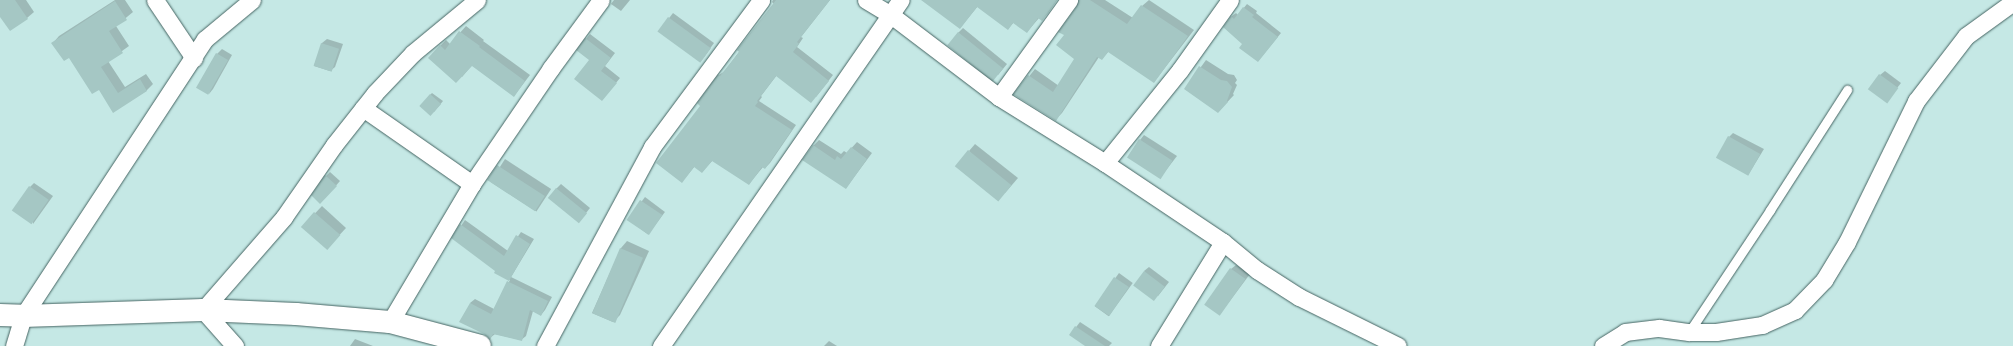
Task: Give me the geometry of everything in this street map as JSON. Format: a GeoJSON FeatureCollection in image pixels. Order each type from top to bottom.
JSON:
{"type":"FeatureCollection","features":[{"type":"Feature","properties":{"kind":"street"},"geometry":{"type":"LineString","coordinates":[[155,0],[194,58]]}},
{"type":"Feature","properties":{"kind":"street"},"geometry":{"type":"LineString","coordinates":[[14,346],[23,316],[206,39],[252,0]]}},
{"type":"Feature","properties":{"kind":"street"},"geometry":{"type":"LineString","coordinates":[[203,310],[284,217],[334,145],[363,108],[413,53],[477,0]]}},
{"type":"Feature","properties":{"kind":"street"},"geometry":{"type":"LineString","coordinates":[[390,322],[472,184],[551,68],[601,0]]}},
{"type":"Feature","properties":{"kind":"street"},"geometry":{"type":"LineString","coordinates":[[545,346],[652,147],[761,0]]}},
{"type":"Feature","properties":{"kind":"street"},"geometry":{"type":"LineString","coordinates":[[866,0],[891,15],[999,97],[1105,163],[1223,242],[1257,270],[1299,297],[1398,346]]}},
{"type":"Feature","properties":{"kind":"street"},"geometry":{"type":"LineString","coordinates":[[661,346],[901,0]]}},
{"type":"Feature","properties":{"kind":"street"},"geometry":{"type":"LineString","coordinates":[[999,97],[1069,0]]}},
{"type":"Feature","properties":{"kind":"street"},"geometry":{"type":"LineString","coordinates":[[1105,163],[1180,70],[1230,0]]}},
{"type":"Feature","properties":{"kind":"street"},"geometry":{"type":"LineString","coordinates":[[1603,346],[1625,332],[1659,328],[1688,332],[1716,332],[1762,326],[1795,310],[1824,280],[1847,242],[1916,101],[1966,36],[2013,2]]}},
{"type":"Feature","properties":{"kind":"street"},"geometry":{"type":"LineString","coordinates":[[363,108],[472,184]]}},
{"type":"Feature","properties":{"kind":"street"},"geometry":{"type":"LineString","coordinates":[[1159,346],[1223,242]]}},
{"type":"Feature","properties":{"kind":"street"},"geometry":{"type":"LineString","coordinates":[[203,310],[235,346]]}},
{"type":"Feature","properties":{"kind":"street"},"geometry":{"type":"LineString","coordinates":[[0,315],[23,316],[203,310],[296,314],[390,322],[480,346]]}},
{"type":"Feature","properties":{"kind":"lane"},"geometry":{"type":"LineString","coordinates":[[1688,332],[1770,210],[1847,90]]}},
{"type":"Feature","properties":{"kind":"building"},"geometry":{"type":"Polygon","coordinates":[[[0,0],[15,0],[28,19],[10,31],[0,17],[0,0]]]}},
{"type":"Feature","properties":{"kind":"building"},"geometry":{"type":"Polygon","coordinates":[[[776,0],[830,0],[797,42],[799,44],[793,52],[829,81],[811,103],[776,76],[757,101],[758,102],[755,106],[792,130],[765,169],[762,167],[749,185],[712,161],[702,173],[694,167],[682,183],[656,163],[700,106],[697,103],[718,74],[720,76],[739,52],[737,50],[776,0]]]}},
{"type":"Feature","properties":{"kind":"building"},"geometry":{"type":"Polygon","coordinates":[[[921,0],[1057,0],[1042,21],[1038,18],[1027,33],[1013,23],[1008,30],[977,7],[960,29],[921,0]]]}},
{"type":"Feature","properties":{"kind":"building"},"geometry":{"type":"Polygon","coordinates":[[[1079,0],[1090,0],[1127,24],[1141,5],[1188,36],[1154,83],[1108,52],[1102,60],[1097,57],[1056,121],[1013,94],[1028,75],[1053,92],[1074,59],[1056,45],[1064,35],[1058,32],[1077,6],[1079,0]]]}},
{"type":"Feature","properties":{"kind":"building"},"geometry":{"type":"Polygon","coordinates":[[[115,1],[127,20],[109,31],[123,53],[101,67],[118,93],[140,79],[147,91],[113,113],[99,90],[92,94],[69,58],[64,61],[51,43],[115,1]]]}},
{"type":"Feature","properties":{"kind":"building"},"geometry":{"type":"Polygon","coordinates":[[[1243,7],[1254,15],[1252,17],[1278,37],[1258,62],[1239,48],[1242,44],[1223,27],[1231,16],[1234,19],[1243,7]]]}},
{"type":"Feature","properties":{"kind":"building"},"geometry":{"type":"Polygon","coordinates":[[[668,17],[711,48],[700,63],[657,32],[668,17]]]}},
{"type":"Feature","properties":{"kind":"building"},"geometry":{"type":"Polygon","coordinates":[[[459,31],[525,81],[514,97],[472,66],[456,83],[428,58],[440,45],[445,50],[459,31]]]}},
{"type":"Feature","properties":{"kind":"building"},"geometry":{"type":"Polygon","coordinates":[[[958,32],[1003,69],[992,82],[947,45],[958,32]]]}},
{"type":"Feature","properties":{"kind":"building"},"geometry":{"type":"Polygon","coordinates":[[[585,38],[611,58],[601,71],[617,83],[602,101],[574,79],[589,60],[576,50],[585,38]]]}},
{"type":"Feature","properties":{"kind":"building"},"geometry":{"type":"Polygon","coordinates":[[[321,43],[339,49],[332,72],[314,66],[321,43]]]}},
{"type":"Feature","properties":{"kind":"building"},"geometry":{"type":"Polygon","coordinates":[[[216,53],[228,60],[208,95],[196,88],[216,53]]]}},
{"type":"Feature","properties":{"kind":"building"},"geometry":{"type":"Polygon","coordinates":[[[1199,66],[1221,80],[1227,81],[1232,87],[1227,101],[1228,102],[1218,113],[1184,89],[1199,66]]]}},
{"type":"Feature","properties":{"kind":"building"},"geometry":{"type":"Polygon","coordinates":[[[1879,74],[1898,88],[1887,103],[1868,89],[1879,74]]]}},
{"type":"Feature","properties":{"kind":"building"},"geometry":{"type":"Polygon","coordinates":[[[430,94],[441,104],[430,116],[419,106],[430,94]]]}},
{"type":"Feature","properties":{"kind":"building"},"geometry":{"type":"Polygon","coordinates":[[[1728,136],[1760,154],[1748,176],[1716,158],[1728,136]]]}},
{"type":"Feature","properties":{"kind":"building"},"geometry":{"type":"Polygon","coordinates":[[[1139,139],[1173,161],[1161,179],[1127,157],[1139,139]]]}},
{"type":"Feature","properties":{"kind":"building"},"geometry":{"type":"Polygon","coordinates":[[[813,145],[835,160],[837,156],[841,159],[851,147],[867,159],[846,189],[802,160],[813,145]]]}},
{"type":"Feature","properties":{"kind":"building"},"geometry":{"type":"Polygon","coordinates":[[[968,150],[1012,185],[998,202],[955,166],[968,150]]]}},
{"type":"Feature","properties":{"kind":"building"},"geometry":{"type":"Polygon","coordinates":[[[497,165],[545,196],[535,211],[487,180],[497,165]]]}},
{"type":"Feature","properties":{"kind":"building"},"geometry":{"type":"Polygon","coordinates":[[[325,175],[337,186],[320,204],[311,195],[325,175]]]}},
{"type":"Feature","properties":{"kind":"building"},"geometry":{"type":"Polygon","coordinates":[[[29,186],[49,200],[31,224],[12,211],[29,186]]]}},
{"type":"Feature","properties":{"kind":"building"},"geometry":{"type":"Polygon","coordinates":[[[556,188],[587,213],[579,223],[548,198],[556,188]]]}},
{"type":"Feature","properties":{"kind":"building"},"geometry":{"type":"Polygon","coordinates":[[[640,200],[662,215],[649,235],[627,220],[640,200]]]}},
{"type":"Feature","properties":{"kind":"building"},"geometry":{"type":"Polygon","coordinates":[[[314,212],[340,235],[327,250],[301,227],[314,212]]]}},
{"type":"Feature","properties":{"kind":"building"},"geometry":{"type":"Polygon","coordinates":[[[460,224],[504,256],[516,235],[530,244],[509,281],[494,273],[495,271],[451,238],[460,224]]]}},
{"type":"Feature","properties":{"kind":"building"},"geometry":{"type":"Polygon","coordinates":[[[620,248],[643,258],[615,323],[592,313],[620,248]]]}},
{"type":"Feature","properties":{"kind":"building"},"geometry":{"type":"Polygon","coordinates":[[[1230,268],[1246,279],[1220,316],[1204,305],[1230,268]]]}},
{"type":"Feature","properties":{"kind":"building"},"geometry":{"type":"Polygon","coordinates":[[[1144,271],[1165,287],[1154,301],[1133,285],[1144,271]]]}},
{"type":"Feature","properties":{"kind":"building"},"geometry":{"type":"Polygon","coordinates":[[[1114,277],[1129,287],[1109,316],[1094,306],[1114,277]]]}},
{"type":"Feature","properties":{"kind":"building"},"geometry":{"type":"Polygon","coordinates":[[[507,281],[548,301],[541,316],[530,310],[522,341],[493,334],[490,340],[484,334],[459,322],[470,303],[491,314],[507,281]]]}},
{"type":"Feature","properties":{"kind":"building"},"geometry":{"type":"Polygon","coordinates":[[[1075,326],[1105,346],[1085,346],[1069,335],[1075,326]]]}}]}
